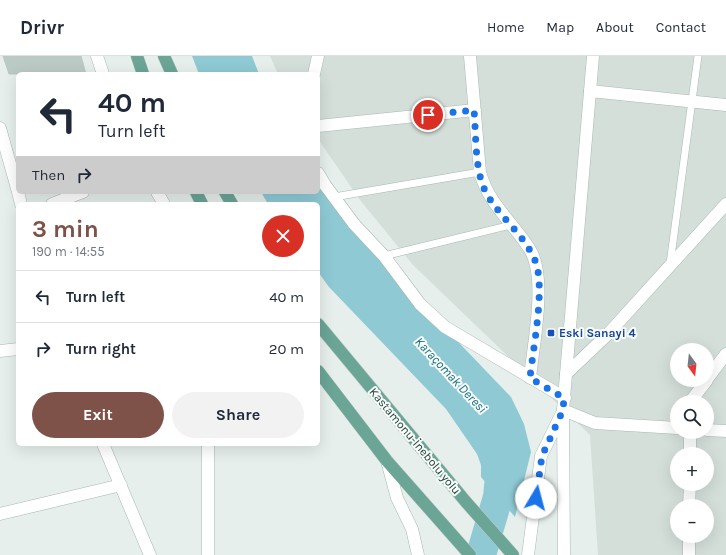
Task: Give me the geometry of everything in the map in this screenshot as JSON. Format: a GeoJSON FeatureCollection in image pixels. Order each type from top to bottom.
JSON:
{"type":"FeatureCollection","features":[{"type":"Feature","properties":{"kind":"main road"},"geometry":{"type":"LineString","coordinates":[[137,56],[142,72]]}},
{"type":"Feature","properties":{"kind":"main road"},"geometry":{"type":"LineString","coordinates":[[164,56],[171,72]]}},
{"type":"Feature","properties":{"kind":"main road","name":"Kastamonu-İnebolu yolu"},"geometry":{"type":"LineString","coordinates":[[320,326],[466,502],[512,554]]}},
{"type":"Feature","properties":{"kind":"main road"},"geometry":{"type":"LineString","coordinates":[[320,374],[387,461],[457,538],[470,555]]}},
{"type":"Feature","properties":{"kind":"street"},"geometry":{"type":"LineString","coordinates":[[97,56],[102,72]]}},
{"type":"Feature","properties":{"kind":"street"},"geometry":{"type":"LineString","coordinates":[[314,72],[318,56]]}},
{"type":"Feature","properties":{"kind":"street"},"geometry":{"type":"LineString","coordinates":[[470,56],[480,172],[483,186],[499,211],[530,249],[536,264],[538,275],[538,304],[530,378]]}},
{"type":"Feature","properties":{"kind":"street"},"geometry":{"type":"LineString","coordinates":[[564,555],[564,404],[593,56]]}},
{"type":"Feature","properties":{"kind":"street"},"geometry":{"type":"LineString","coordinates":[[590,90],[726,105]]}},
{"type":"Feature","properties":{"kind":"street"},"geometry":{"type":"LineString","coordinates":[[320,126],[474,110]]}},
{"type":"Feature","properties":{"kind":"street"},"geometry":{"type":"LineString","coordinates":[[0,128],[16,185]]}},
{"type":"Feature","properties":{"kind":"street"},"geometry":{"type":"LineString","coordinates":[[320,176],[354,224],[384,256],[420,304],[445,326],[530,378],[564,404],[596,423],[670,425]]}},
{"type":"Feature","properties":{"kind":"street"},"geometry":{"type":"LineString","coordinates":[[57,202],[78,194]]}},
{"type":"Feature","properties":{"kind":"street"},"geometry":{"type":"LineString","coordinates":[[566,374],[607,335],[726,204]]}},
{"type":"Feature","properties":{"kind":"street"},"geometry":{"type":"LineString","coordinates":[[0,351],[16,349]]}},
{"type":"Feature","properties":{"kind":"street"},"geometry":{"type":"LineString","coordinates":[[714,370],[726,354]]}},
{"type":"Feature","properties":{"kind":"street"},"geometry":{"type":"LineString","coordinates":[[695,395],[702,387]]}},
{"type":"Feature","properties":{"kind":"street"},"geometry":{"type":"LineString","coordinates":[[528,555],[542,456],[564,404]]}},
{"type":"Feature","properties":{"kind":"street"},"geometry":{"type":"LineString","coordinates":[[714,430],[726,431]]}},
{"type":"Feature","properties":{"kind":"street"},"geometry":{"type":"LineString","coordinates":[[104,446],[150,555]]}},
{"type":"Feature","properties":{"kind":"street"},"geometry":{"type":"LineString","coordinates":[[208,446],[208,555]]}},
{"type":"Feature","properties":{"kind":"street"},"geometry":{"type":"LineString","coordinates":[[387,461],[397,498],[412,529],[418,555]]}},
{"type":"Feature","properties":{"kind":"street"},"geometry":{"type":"LineString","coordinates":[[0,514],[120,485]]}},
{"type":"Feature","properties":{"kind":"street"},"geometry":{"type":"LineString","coordinates":[[689,543],[689,555]]}},
{"type":"Feature","properties":{"kind":"lane"},"geometry":{"type":"LineString","coordinates":[[670,267],[690,101],[698,56]]}},
{"type":"Feature","properties":{"kind":"lane"},"geometry":{"type":"LineString","coordinates":[[334,197],[480,172]]}},
{"type":"Feature","properties":{"kind":"lane"},"geometry":{"type":"LineString","coordinates":[[384,256],[511,225]]}},
{"type":"Feature","properties":{"kind":"shaded area"},"geometry":{"type":"Polygon","coordinates":[[[270,56],[726,56],[726,555],[598,555],[590,435],[413,265],[360,200],[320,142],[320,72],[277,72],[270,56]]]}},
{"type":"Feature","properties":{"kind":"water"},"geometry":{"type":"Polygon","coordinates":[[[192,56],[252,56],[258,72],[198,72],[192,56]]]}},
{"type":"Feature","properties":{"kind":"water"},"geometry":{"type":"Polygon","coordinates":[[[320,182],[371,251],[511,397],[524,424],[531,452],[515,517],[481,477],[481,465],[477,454],[446,409],[329,287],[320,275],[320,202],[267,202],[262,194],[320,194],[320,182]]]}},
{"type":"Feature","properties":{"kind":"building"},"geometry":{"type":"Polygon","coordinates":[[[3,56],[81,56],[85,72],[16,72],[16,74],[9,74],[3,56]]]}},
{"type":"Feature","properties":{"kind":"waterway","name":"Karaçomak Deresi"},"geometry":{"type":"LineString","coordinates":[[481,555],[498,497],[502,456]]}},
{"type":"Feature","properties":{"kind":"place","name":"Eski Sanayi 4"},"geometry":{"type":"Point","coordinates":[551,333]}},
{"type":"Feature","properties":{"kind":"route"},"geometry":{"type":"LineString","coordinates":[[428,115],[474,110],[480,172],[483,186],[499,211],[530,249],[536,264],[538,275],[538,304],[530,378],[564,398],[563,410],[542,456],[536,498]]}}]}
